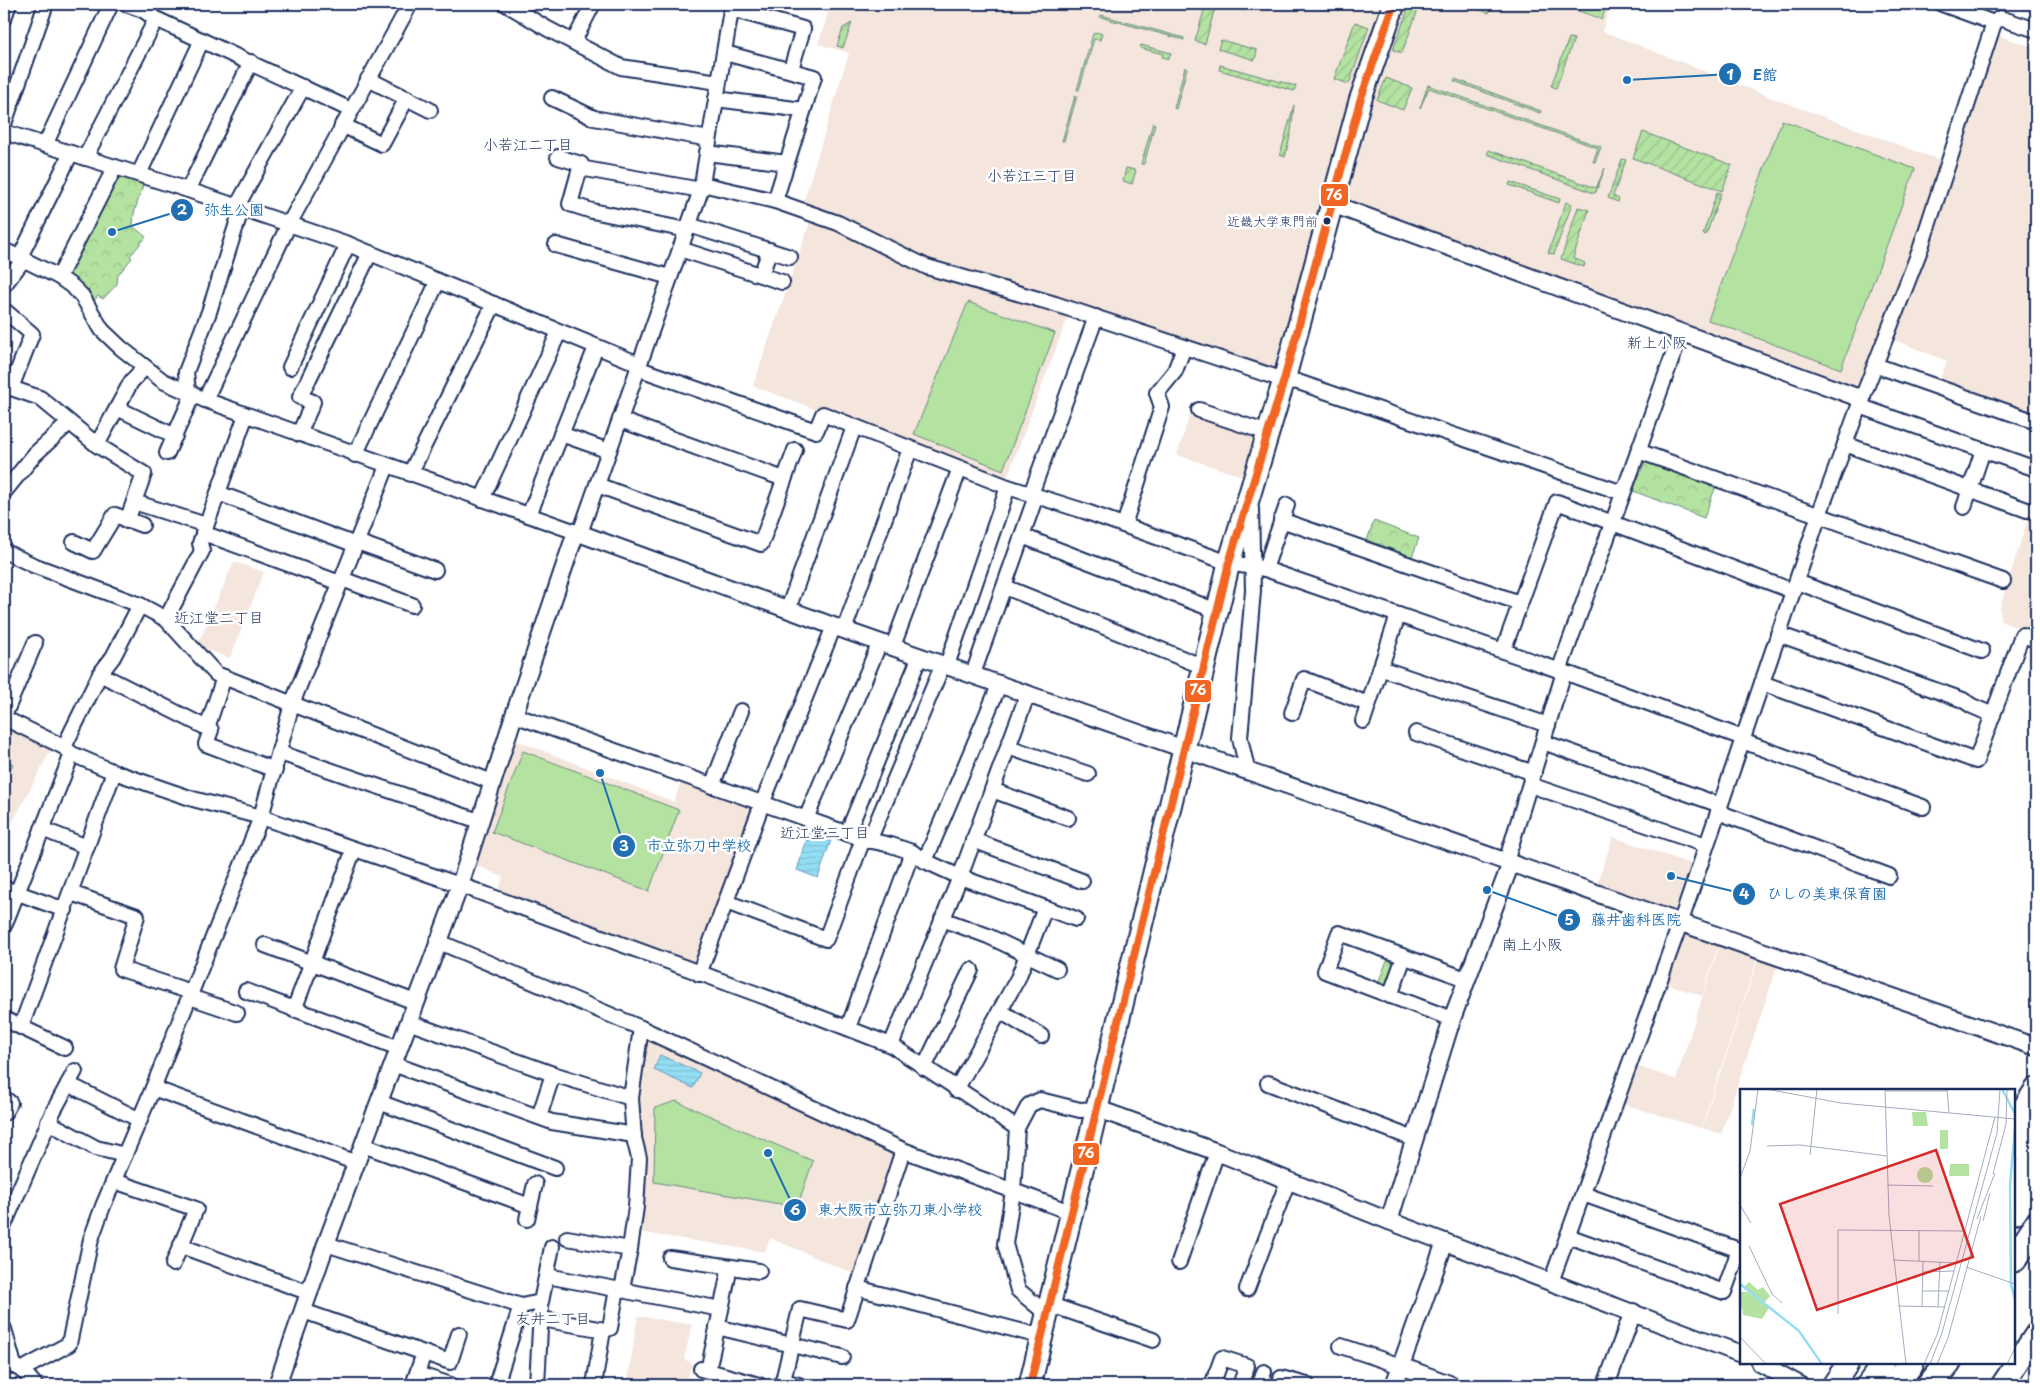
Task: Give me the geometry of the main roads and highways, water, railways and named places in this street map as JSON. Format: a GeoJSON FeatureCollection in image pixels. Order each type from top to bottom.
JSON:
{"type":"FeatureCollection","features":[{"type":"Feature","properties":{"kind":"highway"},"geometry":{"type":"LineString","coordinates":[[2015,1147],[2036,1117]]}},
{"type":"Feature","properties":{"kind":"highway"},"geometry":{"type":"LineString","coordinates":[[2015,1210],[2036,1178]]}},
{"type":"Feature","properties":{"kind":"highway"},"geometry":{"type":"LineString","coordinates":[[2015,1258],[2036,1226]]}},
{"type":"Feature","properties":{"kind":"highway"},"geometry":{"type":"LineString","coordinates":[[2015,1273],[2036,1243]]}},
{"type":"Feature","properties":{"kind":"highway"},"geometry":{"type":"LineString","coordinates":[[1890,1385],[1899,1364]]}},
{"type":"Feature","properties":{"kind":"highway"},"geometry":{"type":"LineString","coordinates":[[1895,1385],[1910,1364]]}},
{"type":"Feature","properties":{"kind":"highway"},"geometry":{"type":"LineString","coordinates":[[1929,1385],[1942,1364]]}},
{"type":"Feature","properties":{"kind":"highway"},"geometry":{"type":"LineString","coordinates":[[1929,1385],[1947,1364]]}},
{"type":"Feature","properties":{"kind":"main road"},"geometry":{"type":"LineString","coordinates":[[1030,1385],[1050,1310],[1229,563],[1284,380],[1360,101],[1394,4]]}},
{"type":"Feature","properties":{"kind":"main road"},"geometry":{"type":"LineString","coordinates":[[2015,1120],[2036,1089]]}},
{"type":"Feature","properties":{"kind":"main road"},"geometry":{"type":"LineString","coordinates":[[2015,1182],[2036,1152]]}},
{"type":"Feature","properties":{"kind":"main road"},"geometry":{"type":"LineString","coordinates":[[2002,1385],[2036,1334]]}},
{"type":"Feature","properties":{"kind":"main road"},"geometry":{"type":"LineString","coordinates":[[1833,1385],[1847,1364]]}},
{"type":"Feature","properties":{"kind":"main road"},"geometry":{"type":"LineString","coordinates":[[1867,1385],[1882,1364]]}},
{"type":"Feature","properties":{"kind":"water"},"geometry":{"type":"Polygon","coordinates":[[[810,830],[832,837],[818,878],[797,870],[810,830]]]}},
{"type":"Feature","properties":{"kind":"water"},"geometry":{"type":"Polygon","coordinates":[[[660,1055],[700,1073],[693,1088],[654,1070],[660,1055]]]}},
{"type":"Feature","properties":{"kind":"place","name":"E館"},"geometry":{"type":"Point","coordinates":[1627,80]}},
{"type":"Feature","properties":{"kind":"place","name":"近畿大学東門前"},"geometry":{"type":"Point","coordinates":[1327,221]}},
{"type":"Feature","properties":{"kind":"place","name":"弥生公園"},"geometry":{"type":"Point","coordinates":[112,232]}},
{"type":"Feature","properties":{"kind":"place","name":"市立弥刀中学校"},"geometry":{"type":"Point","coordinates":[600,773]}},
{"type":"Feature","properties":{"kind":"place","name":"ひしの美東保育園"},"geometry":{"type":"Point","coordinates":[1671,876]}},
{"type":"Feature","properties":{"kind":"place","name":"藤井歯科医院"},"geometry":{"type":"Point","coordinates":[1487,890]}},
{"type":"Feature","properties":{"kind":"place","name":"東大阪市立弥刀東小学校"},"geometry":{"type":"Point","coordinates":[768,1153]}},
{"type":"Feature","properties":{"kind":"district","name":"小若江二丁目"},"geometry":{"type":"Point","coordinates":[528,145]}},
{"type":"Feature","properties":{"kind":"district","name":"小若江三丁目"},"geometry":{"type":"Point","coordinates":[1032,176]}},
{"type":"Feature","properties":{"kind":"district","name":"新上小阪"},"geometry":{"type":"Point","coordinates":[1657,343]}},
{"type":"Feature","properties":{"kind":"district","name":"近江堂二丁目"},"geometry":{"type":"Point","coordinates":[219,618]}},
{"type":"Feature","properties":{"kind":"district","name":"近江堂三丁目"},"geometry":{"type":"Point","coordinates":[825,833]}},
{"type":"Feature","properties":{"kind":"district","name":"南上小阪"},"geometry":{"type":"Point","coordinates":[1532,945]}},
{"type":"Feature","properties":{"kind":"district","name":"友井二丁目"},"geometry":{"type":"Point","coordinates":[553,1319]}}]}
